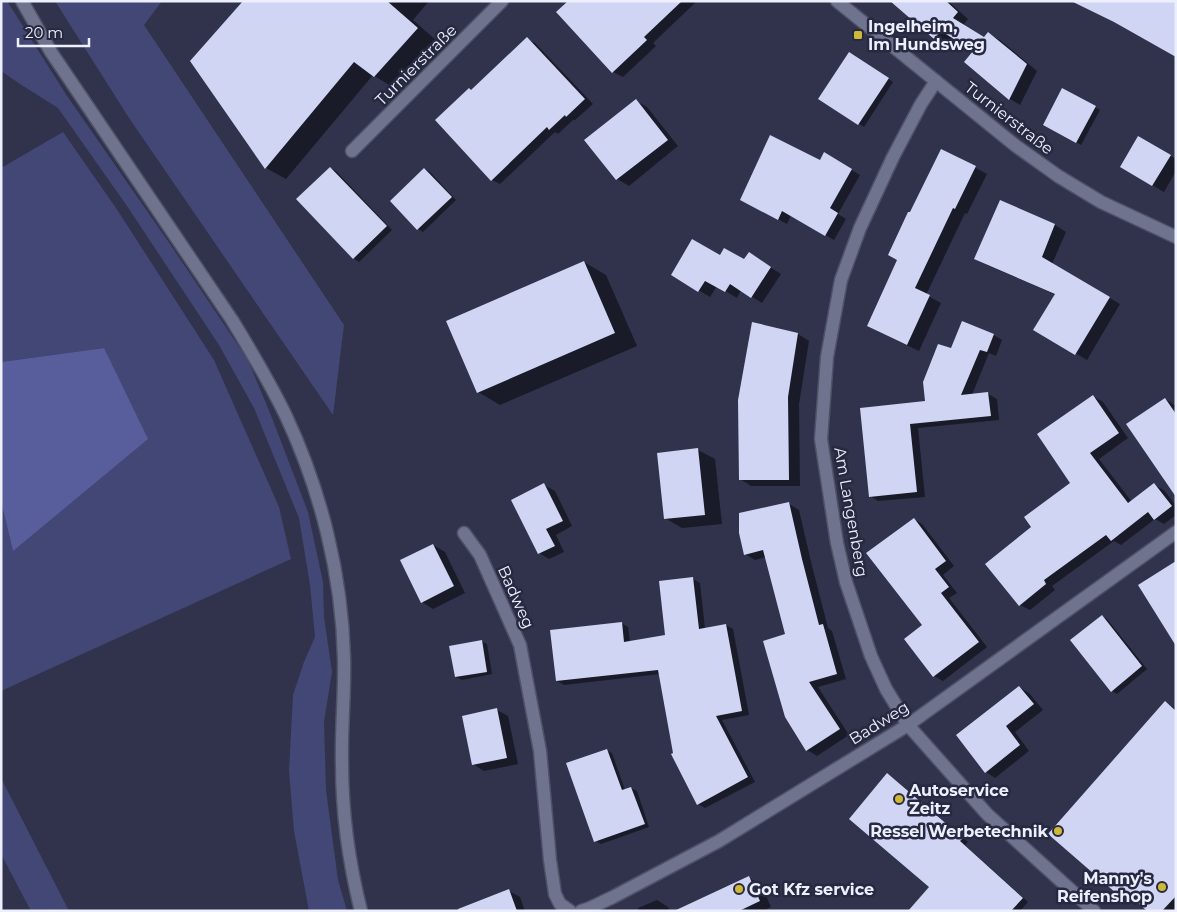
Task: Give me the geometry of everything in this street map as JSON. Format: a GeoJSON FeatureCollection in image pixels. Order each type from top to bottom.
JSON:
{"type":"FeatureCollection","features":[{"type":"Feature","properties":{"kind":"street"},"geometry":{"type":"LineString","coordinates":[[22,1],[51,52],[242,337],[270,384],[300,449],[323,517],[340,604],[344,658],[343,797],[351,864],[361,911]]}},
{"type":"Feature","properties":{"kind":"street","name":"Turnierstraße"},"geometry":{"type":"LineString","coordinates":[[352,151],[502,1]]}},
{"type":"Feature","properties":{"kind":"street","name":"Turnierstraße"},"geometry":{"type":"LineString","coordinates":[[837,1],[1016,146],[1058,176],[1101,202],[1176,237]]}},
{"type":"Feature","properties":{"kind":"street","name":"Am Langenberg"},"geometry":{"type":"LineString","coordinates":[[936,81],[921,104],[893,157],[860,228],[841,280],[828,357],[821,439],[837,543],[846,582],[871,656],[886,689],[908,725],[987,814],[1094,911]]}},
{"type":"Feature","properties":{"kind":"street","name":"Badweg"},"geometry":{"type":"LineString","coordinates":[[581,911],[606,901],[719,841],[908,725],[1176,532]]}},
{"type":"Feature","properties":{"kind":"street","name":"Badweg"},"geometry":{"type":"LineString","coordinates":[[464,533],[480,556],[520,645],[540,752],[555,894],[560,904],[570,911]]}},
{"type":"Feature","properties":{"kind":"shaded area"},"geometry":{"type":"Polygon","coordinates":[[[1,1],[7,1],[67,96],[248,360],[308,512],[323,582],[324,617],[332,672],[324,722],[326,790],[338,880],[347,911],[309,911],[294,831],[289,771],[293,695],[315,637],[310,585],[299,518],[254,408],[219,345],[127,206],[58,108],[1,71],[1,1]]]}},
{"type":"Feature","properties":{"kind":"shaded area"},"geometry":{"type":"Polygon","coordinates":[[[55,1],[162,1],[144,25],[344,325],[333,415],[129,118],[55,1]]]}},
{"type":"Feature","properties":{"kind":"shaded area"},"geometry":{"type":"Polygon","coordinates":[[[63,132],[116,208],[214,360],[279,507],[291,559],[1,691],[1,501],[13,551],[104,348],[1,362],[1,168],[63,132]]]}},
{"type":"Feature","properties":{"kind":"shaded area"},"geometry":{"type":"Polygon","coordinates":[[[104,348],[148,439],[13,551],[1,501],[1,362],[104,348]]]}},
{"type":"Feature","properties":{"kind":"shaded area"},"geometry":{"type":"Polygon","coordinates":[[[1,778],[69,911],[31,911],[1,854],[1,778]]]}},
{"type":"Feature","properties":{"kind":"building"},"geometry":{"type":"Polygon","coordinates":[[[243,1],[387,1],[418,28],[374,77],[354,62],[265,169],[190,61],[243,1]]]}},
{"type":"Feature","properties":{"kind":"building"},"geometry":{"type":"Polygon","coordinates":[[[568,1],[682,1],[644,37],[647,40],[612,73],[556,12],[568,1]]]}},
{"type":"Feature","properties":{"kind":"building"},"geometry":{"type":"Polygon","coordinates":[[[890,1],[946,1],[958,12],[953,18],[984,37],[988,32],[1027,64],[1009,100],[964,62],[973,51],[941,31],[934,39],[890,1]]]}},
{"type":"Feature","properties":{"kind":"building"},"geometry":{"type":"Polygon","coordinates":[[[1071,1],[1176,1],[1176,57],[1114,22],[1071,1]]]}},
{"type":"Feature","properties":{"kind":"building"},"geometry":{"type":"Polygon","coordinates":[[[527,37],[585,99],[549,130],[547,127],[491,181],[435,120],[469,88],[471,90],[527,37]]]}},
{"type":"Feature","properties":{"kind":"building"},"geometry":{"type":"Polygon","coordinates":[[[849,52],[889,78],[858,125],[818,99],[849,52]]]}},
{"type":"Feature","properties":{"kind":"building"},"geometry":{"type":"Polygon","coordinates":[[[1062,88],[1096,106],[1076,143],[1043,125],[1062,88]]]}},
{"type":"Feature","properties":{"kind":"building"},"geometry":{"type":"Polygon","coordinates":[[[636,99],[668,140],[616,180],[584,140],[636,99]]]}},
{"type":"Feature","properties":{"kind":"building"},"geometry":{"type":"Polygon","coordinates":[[[770,135],[820,160],[824,152],[852,169],[830,208],[838,213],[825,236],[782,211],[778,220],[740,200],[770,135]]]}},
{"type":"Feature","properties":{"kind":"building"},"geometry":{"type":"Polygon","coordinates":[[[1138,136],[1171,155],[1152,186],[1120,167],[1138,136]]]}},
{"type":"Feature","properties":{"kind":"building"},"geometry":{"type":"Polygon","coordinates":[[[941,149],[976,166],[955,209],[953,208],[915,288],[930,295],[907,345],[867,326],[897,260],[888,255],[941,149]]]}},
{"type":"Feature","properties":{"kind":"building"},"geometry":{"type":"Polygon","coordinates":[[[330,167],[387,226],[353,259],[296,199],[330,167]]]}},
{"type":"Feature","properties":{"kind":"building"},"geometry":{"type":"Polygon","coordinates":[[[424,168],[452,197],[417,230],[390,201],[424,168]]]}},
{"type":"Feature","properties":{"kind":"building"},"geometry":{"type":"Polygon","coordinates":[[[1000,200],[1055,224],[1042,257],[1110,297],[1075,355],[1033,330],[1055,294],[974,259],[1000,200]]]}},
{"type":"Feature","properties":{"kind":"building"},"geometry":{"type":"Polygon","coordinates":[[[692,239],[720,255],[724,248],[744,259],[749,252],[771,267],[751,298],[730,284],[725,292],[705,281],[698,292],[671,275],[692,239]]]}},
{"type":"Feature","properties":{"kind":"building"},"geometry":{"type":"Polygon","coordinates":[[[584,261],[615,333],[477,393],[446,321],[584,261]]]}},
{"type":"Feature","properties":{"kind":"building"},"geometry":{"type":"Polygon","coordinates":[[[962,321],[994,334],[987,352],[980,350],[961,395],[988,392],[991,416],[910,424],[917,492],[869,497],[860,408],[925,401],[923,382],[938,344],[951,348],[962,321]]]}},
{"type":"Feature","properties":{"kind":"building"},"geometry":{"type":"Polygon","coordinates":[[[752,322],[798,333],[788,397],[789,480],[739,480],[738,400],[752,322]]]}},
{"type":"Feature","properties":{"kind":"building"},"geometry":{"type":"Polygon","coordinates":[[[1093,395],[1119,433],[1090,453],[1128,503],[1154,483],[1172,506],[1154,520],[1148,512],[1111,541],[1106,535],[1044,580],[1046,584],[1019,606],[985,564],[1031,527],[1024,517],[1070,483],[1037,434],[1093,395]]]}},
{"type":"Feature","properties":{"kind":"building"},"geometry":{"type":"Polygon","coordinates":[[[1165,398],[1176,414],[1176,497],[1126,424],[1165,398]]]}},
{"type":"Feature","properties":{"kind":"building"},"geometry":{"type":"Polygon","coordinates":[[[698,448],[705,515],[664,519],[657,453],[698,448]]]}},
{"type":"Feature","properties":{"kind":"building"},"geometry":{"type":"Polygon","coordinates":[[[544,483],[563,521],[546,529],[555,546],[538,554],[511,500],[544,483]]]}},
{"type":"Feature","properties":{"kind":"building"},"geometry":{"type":"Polygon","coordinates":[[[789,502],[819,625],[823,624],[837,674],[809,682],[840,729],[806,751],[785,717],[763,641],[785,634],[763,550],[744,555],[739,533],[739,513],[789,502]]]}},
{"type":"Feature","properties":{"kind":"building"},"geometry":{"type":"Polygon","coordinates":[[[914,518],[946,561],[935,569],[949,587],[941,593],[979,642],[933,677],[904,639],[922,625],[866,553],[914,518]]]}},
{"type":"Feature","properties":{"kind":"building"},"geometry":{"type":"Polygon","coordinates":[[[433,544],[454,586],[421,603],[400,560],[433,544]]]}},
{"type":"Feature","properties":{"kind":"building"},"geometry":{"type":"Polygon","coordinates":[[[1176,561],[1176,646],[1138,585],[1176,561]]]}},
{"type":"Feature","properties":{"kind":"building"},"geometry":{"type":"Polygon","coordinates":[[[693,577],[699,629],[726,624],[742,711],[716,716],[748,777],[697,805],[671,754],[673,753],[658,670],[556,681],[550,630],[622,622],[624,642],[665,635],[659,581],[693,577]]]}},
{"type":"Feature","properties":{"kind":"building"},"geometry":{"type":"Polygon","coordinates":[[[1102,615],[1142,666],[1111,692],[1070,640],[1102,615]]]}},
{"type":"Feature","properties":{"kind":"building"},"geometry":{"type":"Polygon","coordinates":[[[482,640],[487,672],[455,677],[449,646],[482,640]]]}},
{"type":"Feature","properties":{"kind":"building"},"geometry":{"type":"Polygon","coordinates":[[[1019,686],[1034,704],[1006,726],[1020,745],[985,773],[956,735],[1019,686]]]}},
{"type":"Feature","properties":{"kind":"building"},"geometry":{"type":"Polygon","coordinates":[[[1165,701],[1176,711],[1176,896],[1162,911],[1147,911],[1128,894],[1124,900],[1048,834],[1165,701]]]}},
{"type":"Feature","properties":{"kind":"building"},"geometry":{"type":"Polygon","coordinates":[[[497,708],[507,758],[472,765],[462,716],[497,708]]]}},
{"type":"Feature","properties":{"kind":"building"},"geometry":{"type":"Polygon","coordinates":[[[607,749],[622,790],[631,787],[645,824],[594,842],[566,763],[607,749]]]}},
{"type":"Feature","properties":{"kind":"building"},"geometry":{"type":"Polygon","coordinates":[[[887,773],[963,838],[960,841],[1023,898],[1011,911],[908,911],[929,887],[849,819],[887,773]]]}},
{"type":"Feature","properties":{"kind":"building","name":"Got Kfz service"},"geometry":{"type":"Polygon","coordinates":[[[749,876],[760,901],[739,911],[674,911],[749,876]]]}},
{"type":"Feature","properties":{"kind":"building"},"geometry":{"type":"Polygon","coordinates":[[[509,889],[517,911],[458,911],[458,909],[509,889]]]}},
{"type":"Feature","properties":{"kind":"place","name":"Ingelheim, Im Hundsweg"},"geometry":{"type":"Point","coordinates":[858,35]}},
{"type":"Feature","properties":{"kind":"place","name":"Autoservice Zeitz"},"geometry":{"type":"Point","coordinates":[899,799]}},
{"type":"Feature","properties":{"kind":"place","name":"Ressel Werbetechnik"},"geometry":{"type":"Point","coordinates":[1058,831]}},
{"type":"Feature","properties":{"kind":"place","name":"Manny's Reifenshop"},"geometry":{"type":"Point","coordinates":[1162,887]}},
{"type":"Feature","properties":{"kind":"place","name":"Got Kfz service"},"geometry":{"type":"Point","coordinates":[739,889]}}]}
